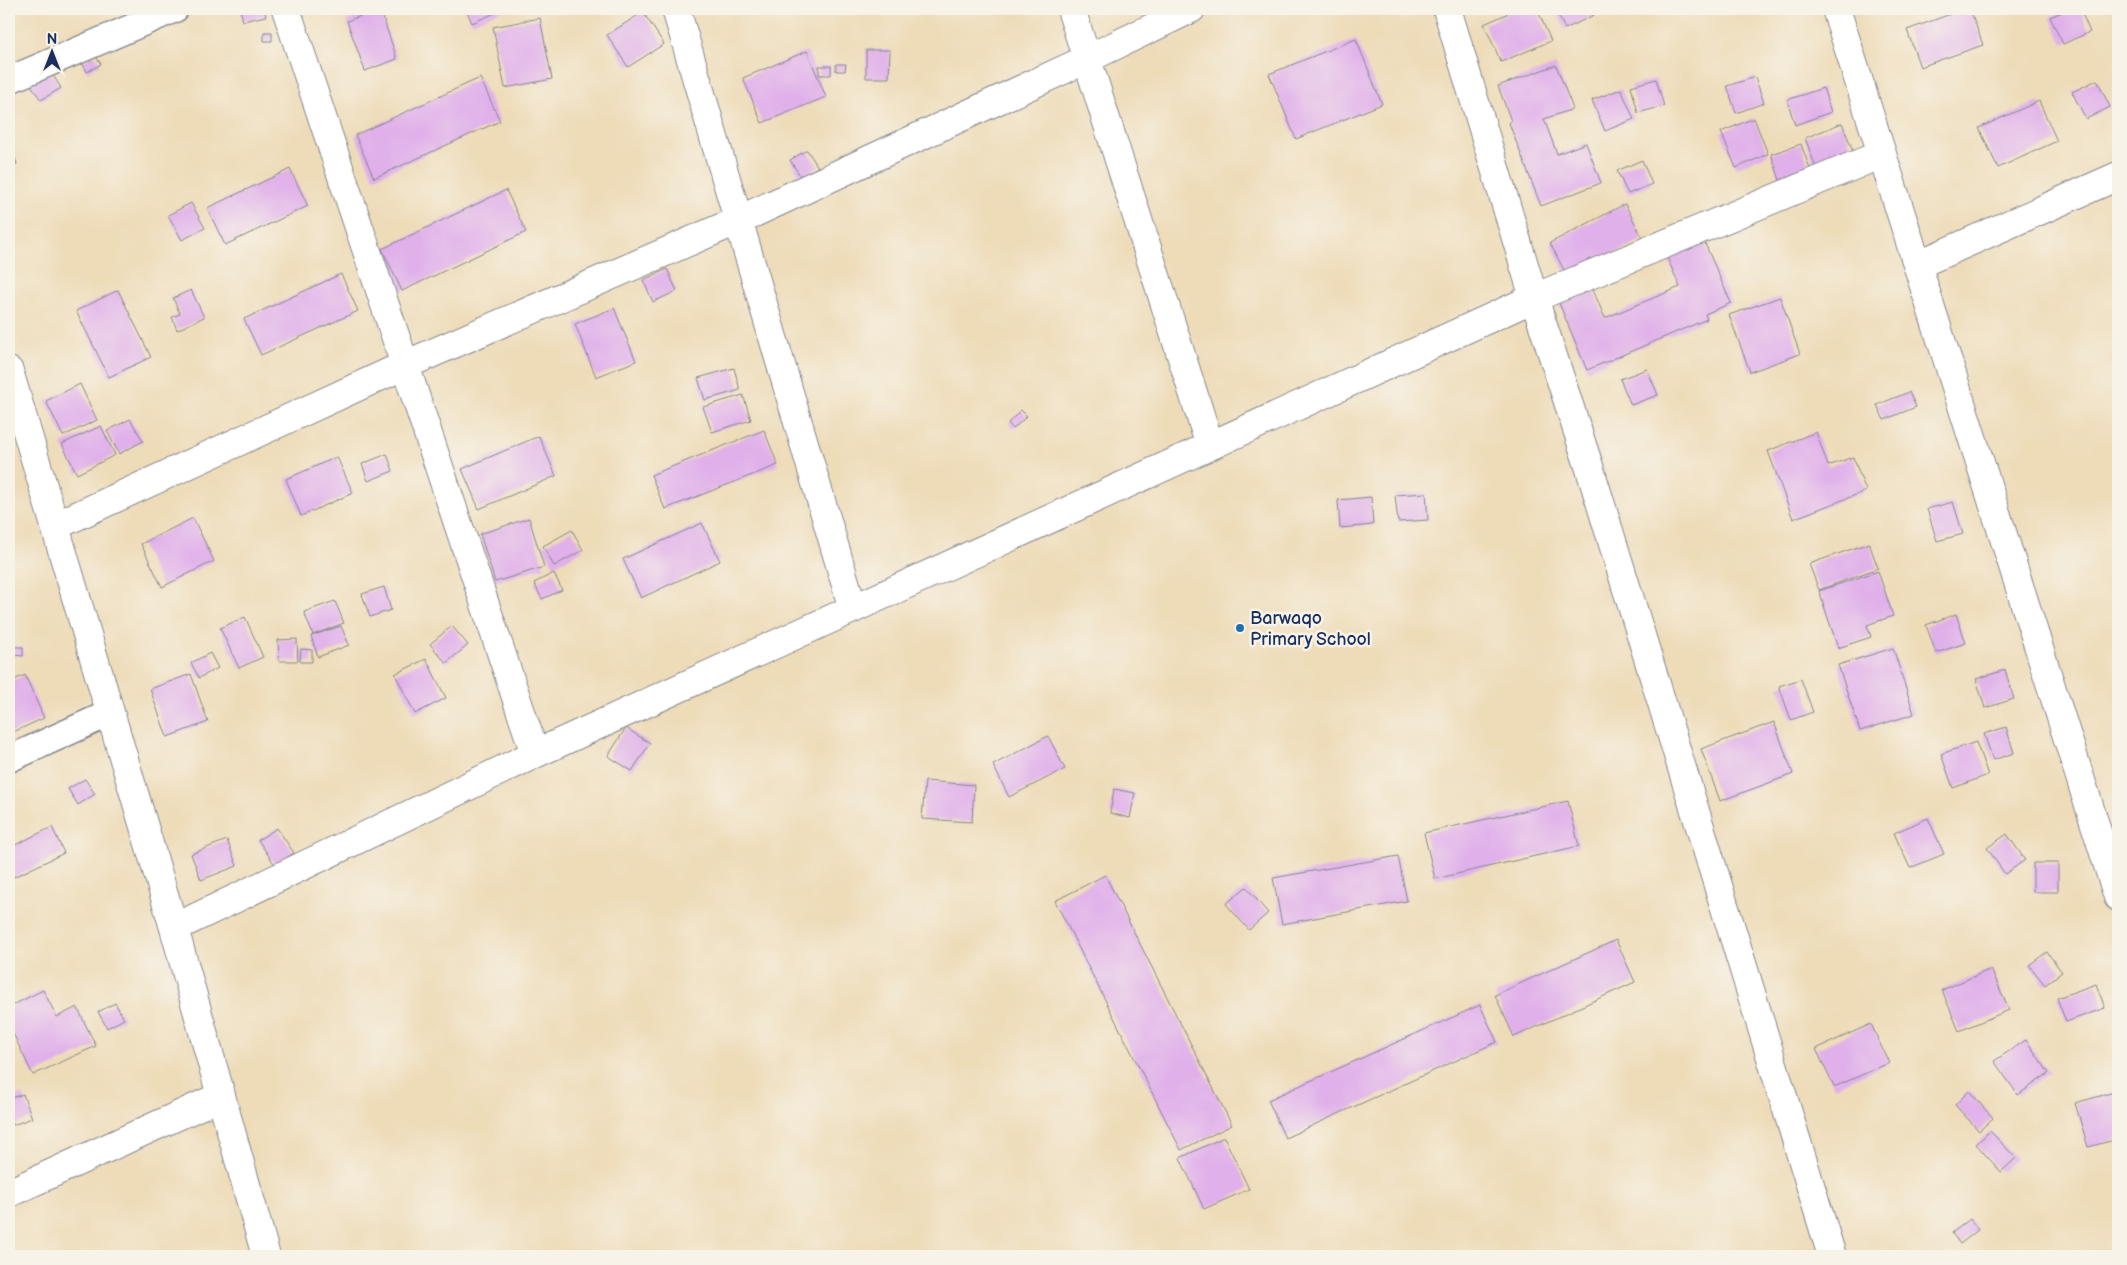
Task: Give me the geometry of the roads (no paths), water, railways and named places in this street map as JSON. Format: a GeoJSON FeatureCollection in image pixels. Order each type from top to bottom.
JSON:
{"type":"FeatureCollection","features":[{"type":"Feature","properties":{"kind":"street"},"geometry":{"type":"LineString","coordinates":[[9,80],[175,9]]}},
{"type":"Feature","properties":{"kind":"street"},"geometry":{"type":"LineString","coordinates":[[286,9],[535,754]]}},
{"type":"Feature","properties":{"kind":"street"},"geometry":{"type":"LineString","coordinates":[[676,9],[853,609]]}},
{"type":"Feature","properties":{"kind":"street"},"geometry":{"type":"LineString","coordinates":[[1071,9],[1210,446]]}},
{"type":"Feature","properties":{"kind":"street"},"geometry":{"type":"LineString","coordinates":[[55,526],[405,365],[739,220],[1191,9]]}},
{"type":"Feature","properties":{"kind":"street"},"geometry":{"type":"LineString","coordinates":[[1447,9],[1534,298],[1590,466],[1832,1256]]}},
{"type":"Feature","properties":{"kind":"street"},"geometry":{"type":"LineString","coordinates":[[1836,9],[2118,897]]}},
{"type":"Feature","properties":{"kind":"street"},"geometry":{"type":"LineString","coordinates":[[174,928],[535,754],[1534,298],[1882,154]]}},
{"type":"Feature","properties":{"kind":"street"},"geometry":{"type":"LineString","coordinates":[[1917,264],[2118,176]]}},
{"type":"Feature","properties":{"kind":"street"},"geometry":{"type":"LineString","coordinates":[[9,371],[174,928],[266,1256]]}},
{"type":"Feature","properties":{"kind":"street"},"geometry":{"type":"LineString","coordinates":[[9,759],[110,713]]}},
{"type":"Feature","properties":{"kind":"street"},"geometry":{"type":"LineString","coordinates":[[9,1193],[221,1096]]}},
{"type":"Feature","properties":{"kind":"place","name":"Barwaqo Primary School"},"geometry":{"type":"Point","coordinates":[1240,628]}}]}
